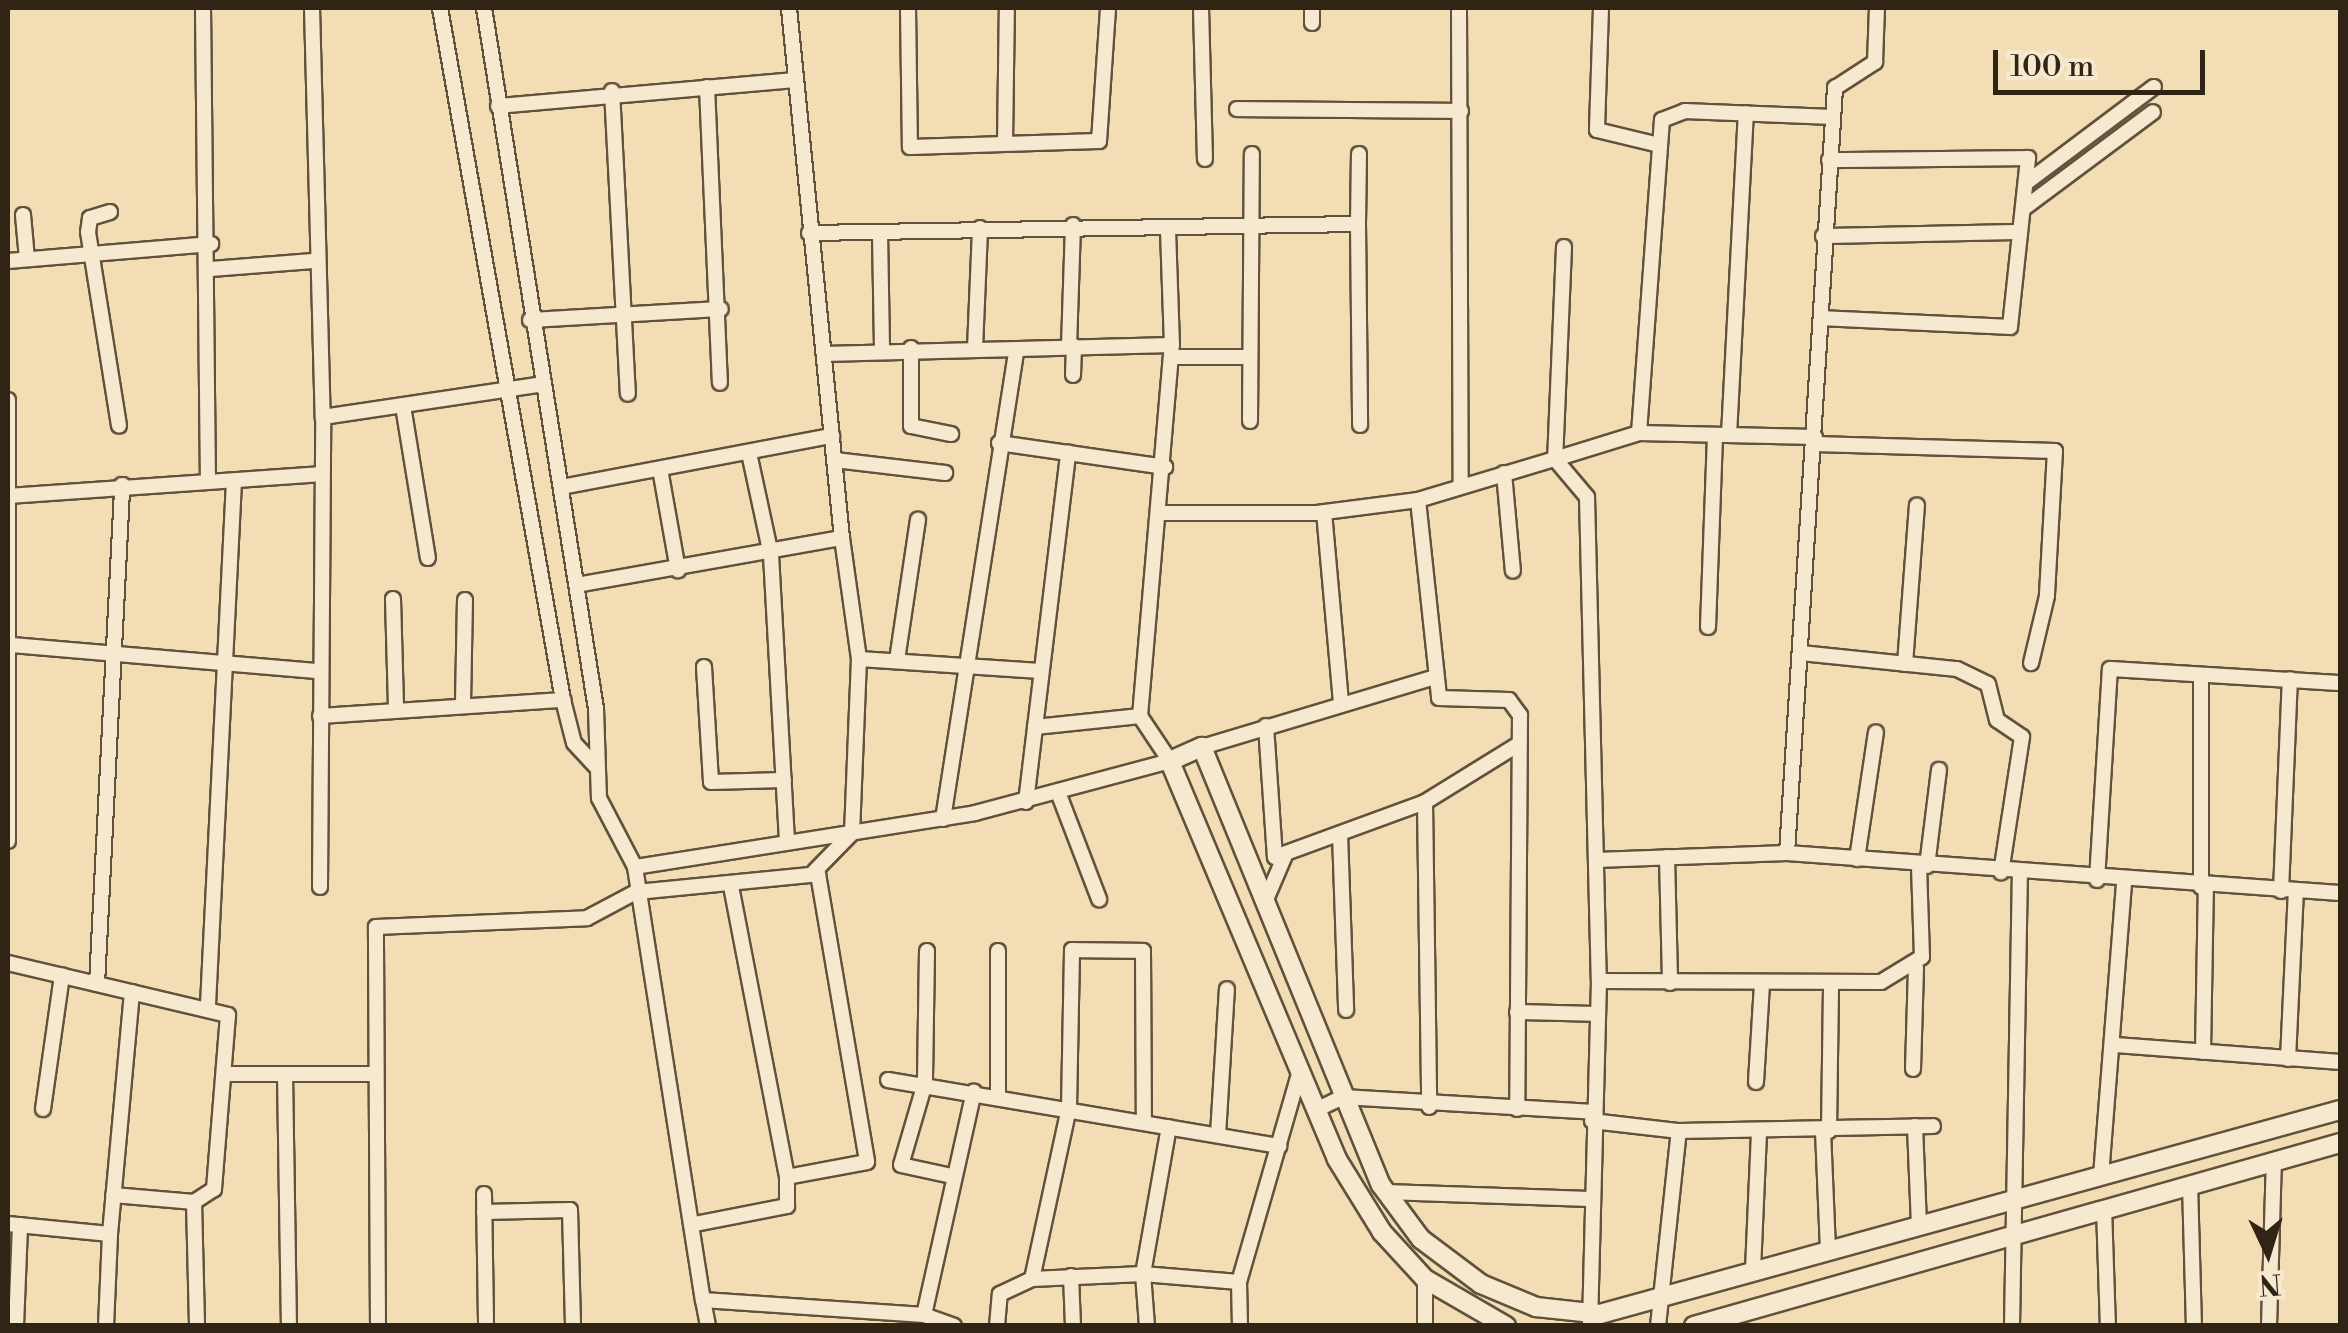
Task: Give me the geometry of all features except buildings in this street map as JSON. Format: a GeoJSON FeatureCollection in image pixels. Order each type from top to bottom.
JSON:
{"type":"FeatureCollection","features":[{"type":"Feature","properties":{"kind":"street"},"geometry":{"type":"LineString","coordinates":[[203,8],[211,244],[208,482]]}},
{"type":"Feature","properties":{"kind":"street"},"geometry":{"type":"LineString","coordinates":[[312,8],[313,261],[322,418],[320,887]]}},
{"type":"Feature","properties":{"kind":"street"},"geometry":{"type":"LineString","coordinates":[[440,8],[503,392],[563,700],[574,743],[596,768]]}},
{"type":"Feature","properties":{"kind":"street"},"geometry":{"type":"LineString","coordinates":[[484,8],[530,320],[577,585],[599,798],[636,867],[636,892],[708,1326]]}},
{"type":"Feature","properties":{"kind":"street"},"geometry":{"type":"LineString","coordinates":[[378,1326],[371,1074],[376,927],[587,918],[636,892],[731,886],[814,872],[852,833],[859,660],[842,538],[789,8]]}},
{"type":"Feature","properties":{"kind":"street"},"geometry":{"type":"LineString","coordinates":[[908,8],[910,147],[1099,141],[1108,8]]}},
{"type":"Feature","properties":{"kind":"street"},"geometry":{"type":"LineString","coordinates":[[1006,143],[1007,8]]}},
{"type":"Feature","properties":{"kind":"street"},"geometry":{"type":"LineString","coordinates":[[1201,8],[1205,159]]}},
{"type":"Feature","properties":{"kind":"street"},"geometry":{"type":"LineString","coordinates":[[1459,8],[1461,486]]}},
{"type":"Feature","properties":{"kind":"street"},"geometry":{"type":"LineString","coordinates":[[1601,8],[1596,130],[1659,145]]}},
{"type":"Feature","properties":{"kind":"street"},"geometry":{"type":"LineString","coordinates":[[1787,853],[1835,88],[1875,62],[1877,8]]}},
{"type":"Feature","properties":{"kind":"street"},"geometry":{"type":"LineString","coordinates":[[498,106],[612,92],[794,80]]}},
{"type":"Feature","properties":{"kind":"street"},"geometry":{"type":"LineString","coordinates":[[706,87],[721,309],[720,382]]}},
{"type":"Feature","properties":{"kind":"street"},"geometry":{"type":"LineString","coordinates":[[2026,182],[2154,87]]}},
{"type":"Feature","properties":{"kind":"street"},"geometry":{"type":"LineString","coordinates":[[612,92],[627,314],[628,394]]}},
{"type":"Feature","properties":{"kind":"street"},"geometry":{"type":"LineString","coordinates":[[1237,109],[1461,111]]}},
{"type":"Feature","properties":{"kind":"street"},"geometry":{"type":"LineString","coordinates":[[2022,208],[2152,112]]}},
{"type":"Feature","properties":{"kind":"street"},"geometry":{"type":"LineString","coordinates":[[1708,627],[1746,113]]}},
{"type":"Feature","properties":{"kind":"street"},"geometry":{"type":"LineString","coordinates":[[1640,433],[1659,145],[1666,115],[1832,117]]}},
{"type":"Feature","properties":{"kind":"street"},"geometry":{"type":"LineString","coordinates":[[1250,421],[1252,154]]}},
{"type":"Feature","properties":{"kind":"street"},"geometry":{"type":"LineString","coordinates":[[1359,154],[1360,425]]}},
{"type":"Feature","properties":{"kind":"street"},"geometry":{"type":"LineString","coordinates":[[1821,318],[2010,327],[2028,158],[1829,160]]}},
{"type":"Feature","properties":{"kind":"street"},"geometry":{"type":"LineString","coordinates":[[110,212],[90,218],[119,426]]}},
{"type":"Feature","properties":{"kind":"street"},"geometry":{"type":"LineString","coordinates":[[23,215],[27,259]]}},
{"type":"Feature","properties":{"kind":"street"},"geometry":{"type":"LineString","coordinates":[[810,233],[1073,224],[1168,230],[1358,224]]}},
{"type":"Feature","properties":{"kind":"street"},"geometry":{"type":"LineString","coordinates":[[1073,224],[1073,375]]}},
{"type":"Feature","properties":{"kind":"street"},"geometry":{"type":"LineString","coordinates":[[975,349],[980,228]]}},
{"type":"Feature","properties":{"kind":"street"},"geometry":{"type":"LineString","coordinates":[[1168,230],[1172,351],[1140,716],[1170,760],[1316,1110],[1382,1232],[1425,1279],[1506,1326]]}},
{"type":"Feature","properties":{"kind":"street"},"geometry":{"type":"LineString","coordinates":[[1823,236],[2020,232]]}},
{"type":"Feature","properties":{"kind":"street"},"geometry":{"type":"LineString","coordinates":[[880,233],[882,347]]}},
{"type":"Feature","properties":{"kind":"street"},"geometry":{"type":"LineString","coordinates":[[8,260],[211,244]]}},
{"type":"Feature","properties":{"kind":"street"},"geometry":{"type":"LineString","coordinates":[[1564,247],[1554,459],[1587,498],[1599,982],[1590,1200],[1591,1321]]}},
{"type":"Feature","properties":{"kind":"street"},"geometry":{"type":"LineString","coordinates":[[211,269],[313,261]]}},
{"type":"Feature","properties":{"kind":"street"},"geometry":{"type":"LineString","coordinates":[[530,320],[721,309]]}},
{"type":"Feature","properties":{"kind":"street"},"geometry":{"type":"LineString","coordinates":[[824,354],[882,347],[1016,352],[1071,346],[1249,357]]}},
{"type":"Feature","properties":{"kind":"street"},"geometry":{"type":"LineString","coordinates":[[911,348],[912,426],[951,434]]}},
{"type":"Feature","properties":{"kind":"street"},"geometry":{"type":"LineString","coordinates":[[942,819],[1016,352]]}},
{"type":"Feature","properties":{"kind":"street"},"geometry":{"type":"LineString","coordinates":[[322,418],[544,384]]}},
{"type":"Feature","properties":{"kind":"street"},"geometry":{"type":"LineString","coordinates":[[8,400],[14,645],[8,841]]}},
{"type":"Feature","properties":{"kind":"street"},"geometry":{"type":"LineString","coordinates":[[402,406],[428,558]]}},
{"type":"Feature","properties":{"kind":"street"},"geometry":{"type":"LineString","coordinates":[[1160,514],[1324,512],[1418,500],[1640,433],[2055,451],[2048,596],[2031,663]]}},
{"type":"Feature","properties":{"kind":"street"},"geometry":{"type":"LineString","coordinates":[[561,487],[832,436]]}},
{"type":"Feature","properties":{"kind":"street"},"geometry":{"type":"LineString","coordinates":[[999,443],[1164,467]]}},
{"type":"Feature","properties":{"kind":"street"},"geometry":{"type":"LineString","coordinates":[[749,452],[771,556],[787,842]]}},
{"type":"Feature","properties":{"kind":"street"},"geometry":{"type":"LineString","coordinates":[[1026,802],[1068,453]]}},
{"type":"Feature","properties":{"kind":"street"},"geometry":{"type":"LineString","coordinates":[[835,460],[945,473]]}},
{"type":"Feature","properties":{"kind":"street"},"geometry":{"type":"LineString","coordinates":[[660,469],[678,570]]}},
{"type":"Feature","properties":{"kind":"street"},"geometry":{"type":"LineString","coordinates":[[1504,473],[1512,571]]}},
{"type":"Feature","properties":{"kind":"street"},"geometry":{"type":"LineString","coordinates":[[11,496],[122,485],[320,474]]}},
{"type":"Feature","properties":{"kind":"street"},"geometry":{"type":"LineString","coordinates":[[208,1005],[234,481]]}},
{"type":"Feature","properties":{"kind":"street"},"geometry":{"type":"LineString","coordinates":[[97,984],[122,485]]}},
{"type":"Feature","properties":{"kind":"street"},"geometry":{"type":"LineString","coordinates":[[1418,500],[1435,678],[1444,700],[1516,703],[1517,1109]]}},
{"type":"Feature","properties":{"kind":"street"},"geometry":{"type":"LineString","coordinates":[[1905,664],[1917,505]]}},
{"type":"Feature","properties":{"kind":"street"},"geometry":{"type":"LineString","coordinates":[[1324,512],[1341,701]]}},
{"type":"Feature","properties":{"kind":"street"},"geometry":{"type":"LineString","coordinates":[[897,660],[918,520]]}},
{"type":"Feature","properties":{"kind":"street"},"geometry":{"type":"LineString","coordinates":[[577,585],[771,556],[842,538]]}},
{"type":"Feature","properties":{"kind":"street"},"geometry":{"type":"LineString","coordinates":[[393,600],[396,706]]}},
{"type":"Feature","properties":{"kind":"street"},"geometry":{"type":"LineString","coordinates":[[463,704],[465,600]]}},
{"type":"Feature","properties":{"kind":"street"},"geometry":{"type":"LineString","coordinates":[[14,645],[318,671]]}},
{"type":"Feature","properties":{"kind":"street"},"geometry":{"type":"LineString","coordinates":[[1800,653],[1979,676],[1998,720],[2022,737],[2001,872]]}},
{"type":"Feature","properties":{"kind":"street"},"geometry":{"type":"LineString","coordinates":[[859,660],[967,662],[1041,670]]}},
{"type":"Feature","properties":{"kind":"street"},"geometry":{"type":"LineString","coordinates":[[704,668],[711,782],[784,780]]}},
{"type":"Feature","properties":{"kind":"street"},"geometry":{"type":"LineString","coordinates":[[2096,880],[2110,669],[2340,683]]}},
{"type":"Feature","properties":{"kind":"street"},"geometry":{"type":"LineString","coordinates":[[2201,675],[2203,1052]]}},
{"type":"Feature","properties":{"kind":"street"},"geometry":{"type":"LineString","coordinates":[[636,867],[1026,802],[1170,760],[1341,701],[1435,678]]}},
{"type":"Feature","properties":{"kind":"street"},"geometry":{"type":"LineString","coordinates":[[2288,1059],[2290,679]]}},
{"type":"Feature","properties":{"kind":"street"},"geometry":{"type":"LineString","coordinates":[[320,716],[396,706],[563,700]]}},
{"type":"Feature","properties":{"kind":"street"},"geometry":{"type":"LineString","coordinates":[[1035,728],[1140,716]]}},
{"type":"Feature","properties":{"kind":"street"},"geometry":{"type":"LineString","coordinates":[[1266,726],[1275,857],[1425,802],[1519,744]]}},
{"type":"Feature","properties":{"kind":"street"},"geometry":{"type":"LineString","coordinates":[[1857,858],[1876,732]]}},
{"type":"Feature","properties":{"kind":"street"},"geometry":{"type":"LineString","coordinates":[[1202,748],[1386,1192],[1421,1239],[1481,1284],[1536,1308],[1591,1321],[1662,1295],[2340,1110]]}},
{"type":"Feature","properties":{"kind":"street"},"geometry":{"type":"LineString","coordinates":[[1913,1069],[1923,866],[1939,770]]}},
{"type":"Feature","properties":{"kind":"street"},"geometry":{"type":"LineString","coordinates":[[1058,792],[1099,900]]}},
{"type":"Feature","properties":{"kind":"street"},"geometry":{"type":"LineString","coordinates":[[1425,802],[1429,1107]]}},
{"type":"Feature","properties":{"kind":"street"},"geometry":{"type":"LineString","coordinates":[[1340,834],[1346,1010]]}},
{"type":"Feature","properties":{"kind":"street"},"geometry":{"type":"LineString","coordinates":[[1264,902],[1286,853]]}},
{"type":"Feature","properties":{"kind":"street"},"geometry":{"type":"LineString","coordinates":[[1596,860],[1787,853],[2124,882],[2340,892]]}},
{"type":"Feature","properties":{"kind":"street"},"geometry":{"type":"LineString","coordinates":[[1667,857],[1670,983]]}},
{"type":"Feature","properties":{"kind":"street"},"geometry":{"type":"LineString","coordinates":[[787,1177],[867,1162],[814,872]]}},
{"type":"Feature","properties":{"kind":"street"},"geometry":{"type":"LineString","coordinates":[[2012,1326],[2020,873]]}},
{"type":"Feature","properties":{"kind":"street"},"geometry":{"type":"LineString","coordinates":[[2101,1176],[2116,1045],[2124,882]]}},
{"type":"Feature","properties":{"kind":"street"},"geometry":{"type":"LineString","coordinates":[[694,1224],[787,1206],[787,1177],[731,886]]}},
{"type":"Feature","properties":{"kind":"street"},"geometry":{"type":"LineString","coordinates":[[1032,1280],[1069,1108],[1068,957],[1132,948],[1143,950],[1144,1122]]}},
{"type":"Feature","properties":{"kind":"street"},"geometry":{"type":"LineString","coordinates":[[927,951],[925,1084],[902,1165],[952,1176]]}},
{"type":"Feature","properties":{"kind":"street"},"geometry":{"type":"LineString","coordinates":[[998,951],[998,1096]]}},
{"type":"Feature","properties":{"kind":"street"},"geometry":{"type":"LineString","coordinates":[[8,962],[132,992],[208,1005],[228,1015],[214,1189],[194,1202],[113,1194]]}},
{"type":"Feature","properties":{"kind":"street"},"geometry":{"type":"LineString","coordinates":[[1599,982],[1881,982],[1916,968]]}},
{"type":"Feature","properties":{"kind":"street"},"geometry":{"type":"LineString","coordinates":[[43,1110],[62,975]]}},
{"type":"Feature","properties":{"kind":"street"},"geometry":{"type":"LineString","coordinates":[[1756,1082],[1762,982]]}},
{"type":"Feature","properties":{"kind":"street"},"geometry":{"type":"LineString","coordinates":[[1828,1250],[1826,1131],[1831,982]]}},
{"type":"Feature","properties":{"kind":"street"},"geometry":{"type":"LineString","coordinates":[[1218,1135],[1227,989]]}},
{"type":"Feature","properties":{"kind":"street"},"geometry":{"type":"LineString","coordinates":[[106,1326],[113,1194],[132,992]]}},
{"type":"Feature","properties":{"kind":"street"},"geometry":{"type":"LineString","coordinates":[[1518,1012],[1597,1014]]}},
{"type":"Feature","properties":{"kind":"street"},"geometry":{"type":"LineString","coordinates":[[2116,1045],[2340,1062]]}},
{"type":"Feature","properties":{"kind":"street"},"geometry":{"type":"LineString","coordinates":[[1240,1326],[1238,1282],[1300,1070]]}},
{"type":"Feature","properties":{"kind":"street"},"geometry":{"type":"LineString","coordinates":[[226,1074],[371,1074]]}},
{"type":"Feature","properties":{"kind":"street"},"geometry":{"type":"LineString","coordinates":[[286,1074],[289,1326]]}},
{"type":"Feature","properties":{"kind":"street"},"geometry":{"type":"LineString","coordinates":[[888,1080],[1278,1146]]}},
{"type":"Feature","properties":{"kind":"street"},"geometry":{"type":"LineString","coordinates":[[924,1315],[952,1176],[974,1092]]}},
{"type":"Feature","properties":{"kind":"street"},"geometry":{"type":"LineString","coordinates":[[1316,1110],[1344,1098],[1593,1116],[1679,1131],[1933,1126]]}},
{"type":"Feature","properties":{"kind":"street"},"geometry":{"type":"LineString","coordinates":[[1915,1126],[1919,1226]]}},
{"type":"Feature","properties":{"kind":"street"},"geometry":{"type":"LineString","coordinates":[[1147,1326],[1142,1274],[1168,1127]]}},
{"type":"Feature","properties":{"kind":"street"},"geometry":{"type":"LineString","coordinates":[[1658,1326],[1679,1131]]}},
{"type":"Feature","properties":{"kind":"street"},"geometry":{"type":"LineString","coordinates":[[1754,1270],[1759,1132]]}},
{"type":"Feature","properties":{"kind":"street"},"geometry":{"type":"LineString","coordinates":[[1694,1326],[2340,1143]]}},
{"type":"Feature","properties":{"kind":"street"},"geometry":{"type":"LineString","coordinates":[[2269,1326],[2274,1161]]}},
{"type":"Feature","properties":{"kind":"street"},"geometry":{"type":"LineString","coordinates":[[2190,1184],[2194,1326]]}},
{"type":"Feature","properties":{"kind":"street"},"geometry":{"type":"LineString","coordinates":[[1386,1192],[1590,1200]]}},
{"type":"Feature","properties":{"kind":"street"},"geometry":{"type":"LineString","coordinates":[[484,1194],[486,1326]]}},
{"type":"Feature","properties":{"kind":"street"},"geometry":{"type":"LineString","coordinates":[[194,1202],[197,1326]]}},
{"type":"Feature","properties":{"kind":"street"},"geometry":{"type":"LineString","coordinates":[[2104,1208],[2108,1326]]}},
{"type":"Feature","properties":{"kind":"street"},"geometry":{"type":"LineString","coordinates":[[484,1212],[570,1210],[573,1326]]}},
{"type":"Feature","properties":{"kind":"street"},"geometry":{"type":"LineString","coordinates":[[16,1326],[14,1225],[110,1234]]}},
{"type":"Feature","properties":{"kind":"street"},"geometry":{"type":"LineString","coordinates":[[998,1326],[1000,1294],[1032,1280],[1142,1274],[1238,1282]]}},
{"type":"Feature","properties":{"kind":"street"},"geometry":{"type":"LineString","coordinates":[[1071,1276],[1074,1326]]}},
{"type":"Feature","properties":{"kind":"street"},"geometry":{"type":"LineString","coordinates":[[1425,1279],[1426,1326]]}},
{"type":"Feature","properties":{"kind":"street"},"geometry":{"type":"LineString","coordinates":[[703,1300],[924,1315],[957,1325]]}}]}
